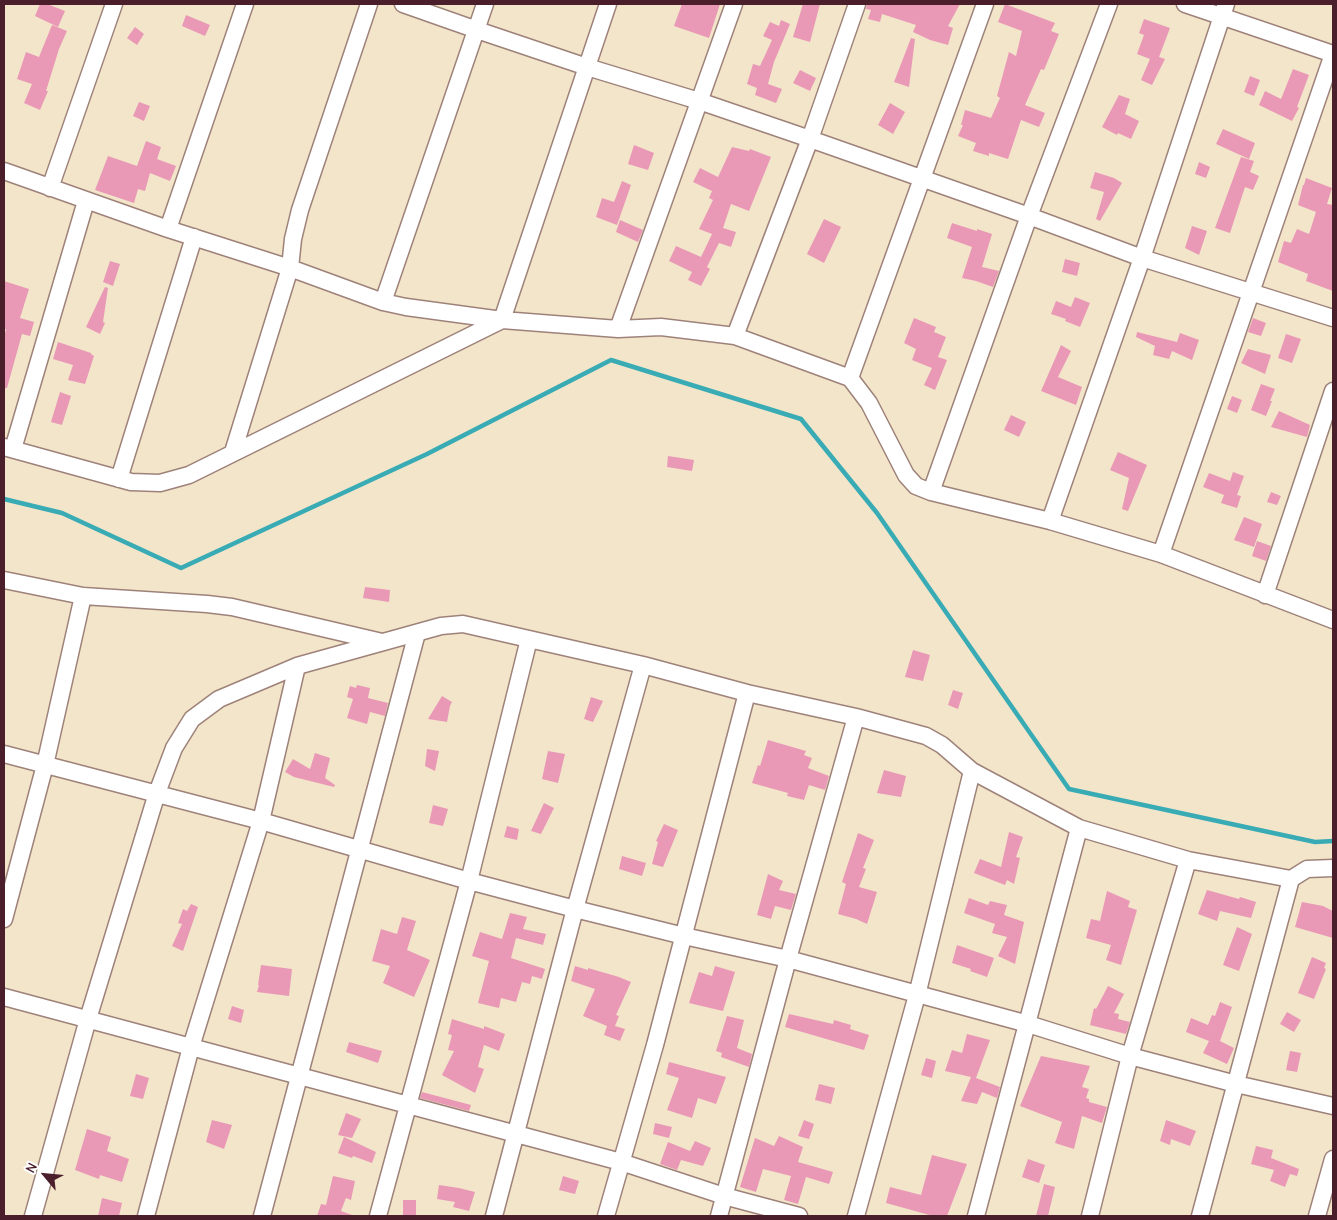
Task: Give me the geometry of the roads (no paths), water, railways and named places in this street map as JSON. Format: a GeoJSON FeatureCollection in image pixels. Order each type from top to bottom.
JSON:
{"type":"FeatureCollection","features":[{"type":"Feature","properties":{"kind":"street"},"geometry":{"type":"LineString","coordinates":[[50,188],[114,4]]}},
{"type":"Feature","properties":{"kind":"street"},"geometry":{"type":"LineString","coordinates":[[168,229],[246,4]]}},
{"type":"Feature","properties":{"kind":"street"},"geometry":{"type":"LineString","coordinates":[[233,452],[290,268],[293,240],[300,210],[369,4]]}},
{"type":"Feature","properties":{"kind":"street"},"geometry":{"type":"LineString","coordinates":[[402,4],[587,67],[699,101],[810,139],[1142,258],[1333,318]]}},
{"type":"Feature","properties":{"kind":"street"},"geometry":{"type":"LineString","coordinates":[[383,302],[485,4]]}},
{"type":"Feature","properties":{"kind":"street"},"geometry":{"type":"LineString","coordinates":[[86,201],[8,448],[132,482],[160,483],[188,475],[502,320],[608,4]]}},
{"type":"Feature","properties":{"kind":"street"},"geometry":{"type":"LineString","coordinates":[[618,329],[734,4]]}},
{"type":"Feature","properties":{"kind":"street"},"geometry":{"type":"LineString","coordinates":[[734,336],[810,139],[857,4]]}},
{"type":"Feature","properties":{"kind":"street"},"geometry":{"type":"LineString","coordinates":[[850,378],[985,4]]}},
{"type":"Feature","properties":{"kind":"street"},"geometry":{"type":"LineString","coordinates":[[931,492],[1029,216],[1109,4]]}},
{"type":"Feature","properties":{"kind":"street"},"geometry":{"type":"LineString","coordinates":[[1161,554],[1333,54],[1224,10],[1185,4]]}},
{"type":"Feature","properties":{"kind":"street"},"geometry":{"type":"LineString","coordinates":[[1050,521],[1142,258],[1224,10]]}},
{"type":"Feature","properties":{"kind":"street"},"geometry":{"type":"LineString","coordinates":[[4,171],[194,238],[290,268],[383,302],[406,307],[502,320],[618,329],[661,327],[734,336],[850,378],[869,403],[906,475],[916,486],[931,492],[1050,521],[1161,554],[1333,620]]}},
{"type":"Feature","properties":{"kind":"street"},"geometry":{"type":"LineString","coordinates":[[119,479],[194,238]]}},
{"type":"Feature","properties":{"kind":"street"},"geometry":{"type":"LineString","coordinates":[[1265,595],[1333,392]]}},
{"type":"Feature","properties":{"kind":"street"},"geometry":{"type":"LineString","coordinates":[[4,580],[83,596],[232,607],[384,642]]}},
{"type":"Feature","properties":{"kind":"street"},"geometry":{"type":"LineString","coordinates":[[4,919],[45,765],[83,596]]}},
{"type":"Feature","properties":{"kind":"street"},"geometry":{"type":"LineString","coordinates":[[33,1216],[88,1019],[157,793],[174,748],[192,719],[219,699],[297,666],[441,626],[463,624],[643,665],[747,693],[856,717],[926,736],[942,745],[972,771],[1079,828],[1188,860],[1291,879],[1307,870],[1333,868]]}},
{"type":"Feature","properties":{"kind":"street"},"geometry":{"type":"LineString","coordinates":[[262,1216],[417,633]]}},
{"type":"Feature","properties":{"kind":"street"},"geometry":{"type":"LineString","coordinates":[[378,1216],[469,881],[529,639]]}},
{"type":"Feature","properties":{"kind":"street"},"geometry":{"type":"LineString","coordinates":[[494,1216],[575,909],[643,665]]}},
{"type":"Feature","properties":{"kind":"street"},"geometry":{"type":"LineString","coordinates":[[146,1216],[191,1047],[262,821],[297,666]]}},
{"type":"Feature","properties":{"kind":"street"},"geometry":{"type":"LineString","coordinates":[[606,1216],[655,1045],[747,693]]}},
{"type":"Feature","properties":{"kind":"street"},"geometry":{"type":"LineString","coordinates":[[719,1216],[788,959],[856,717]]}},
{"type":"Feature","properties":{"kind":"street"},"geometry":{"type":"LineString","coordinates":[[4,754],[262,821],[469,881],[684,936],[788,959],[1028,1024],[1130,1056],[1236,1084],[1333,1106]]}},
{"type":"Feature","properties":{"kind":"street"},"geometry":{"type":"LineString","coordinates":[[856,1216],[917,995],[972,771]]}},
{"type":"Feature","properties":{"kind":"street"},"geometry":{"type":"LineString","coordinates":[[976,1216],[1079,828]]}},
{"type":"Feature","properties":{"kind":"street"},"geometry":{"type":"LineString","coordinates":[[1090,1216],[1130,1056],[1188,860]]}},
{"type":"Feature","properties":{"kind":"street"},"geometry":{"type":"LineString","coordinates":[[1200,1216],[1291,879]]}},
{"type":"Feature","properties":{"kind":"street"},"geometry":{"type":"LineString","coordinates":[[4,997],[621,1162],[724,1196],[799,1216]]}},
{"type":"Feature","properties":{"kind":"street"},"geometry":{"type":"LineString","coordinates":[[1317,1216],[1333,1159]]}},
{"type":"Feature","properties":{"kind":"waterway"},"geometry":{"type":"LineString","coordinates":[[4,499],[62,513],[181,568],[427,454],[611,360],[801,419],[877,513],[1069,789],[1315,842],[1333,841]]}}]}
